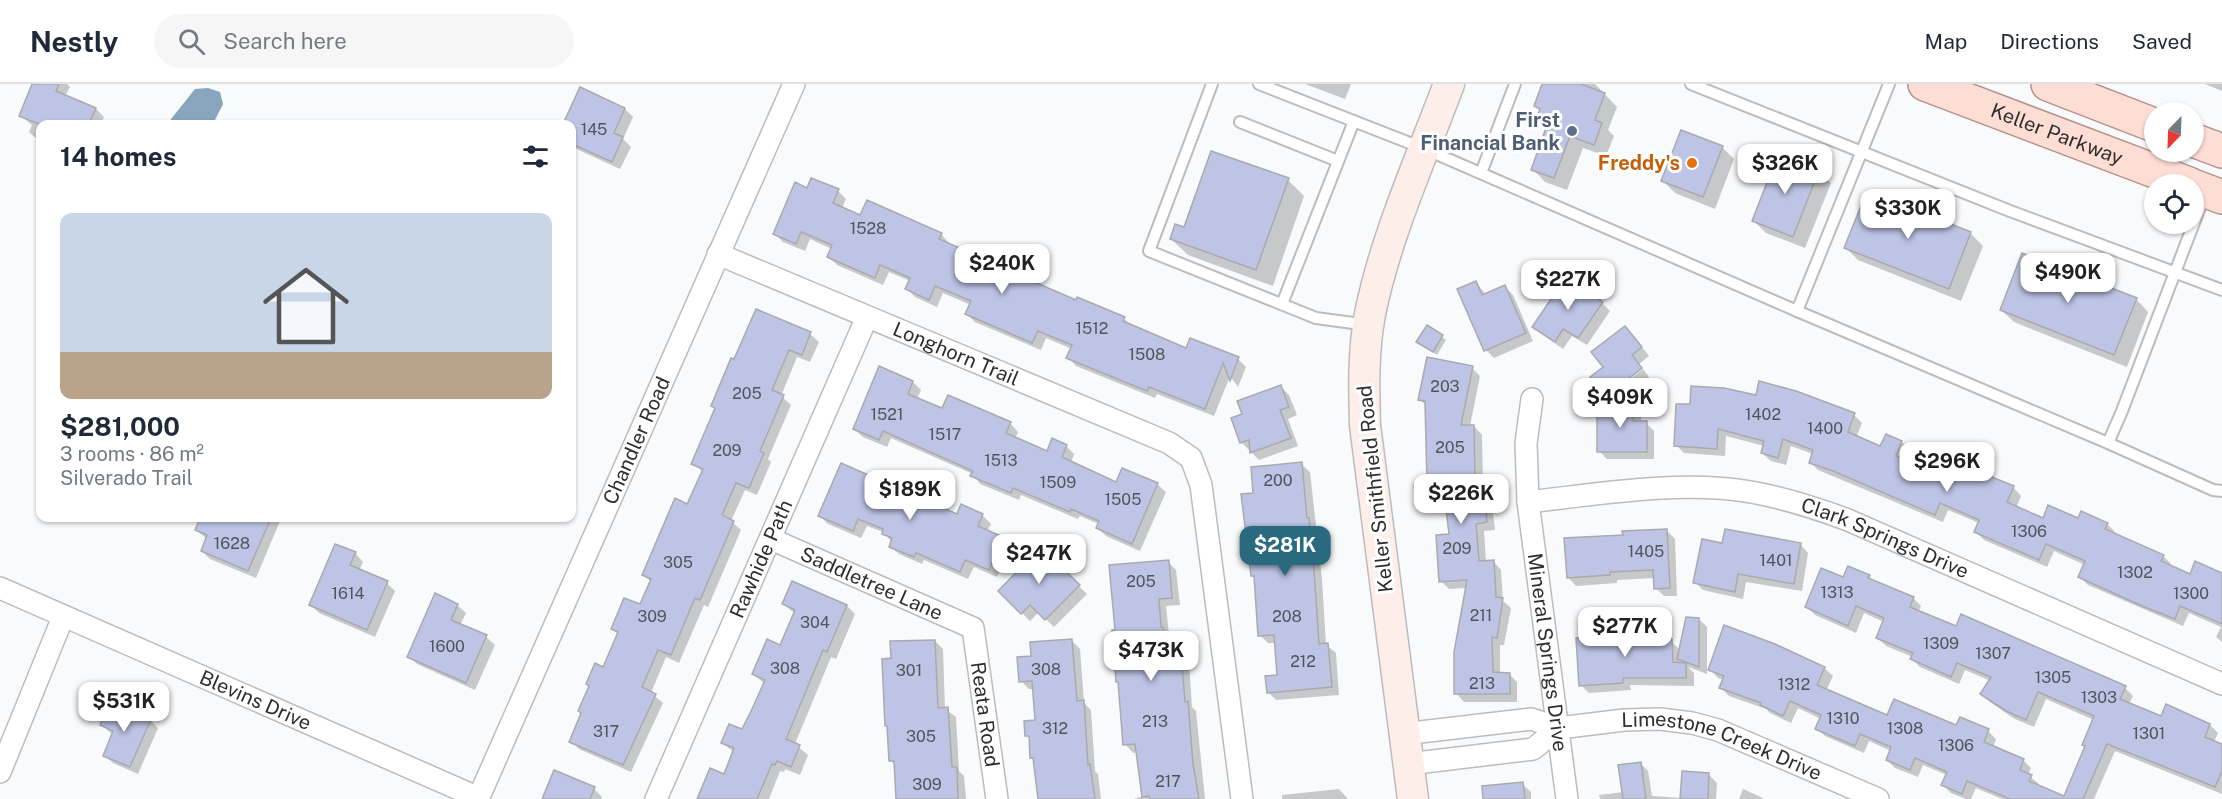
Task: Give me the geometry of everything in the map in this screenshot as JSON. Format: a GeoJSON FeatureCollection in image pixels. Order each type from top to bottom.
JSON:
{"type":"FeatureCollection","features":[{"type":"Feature","properties":{"kind":"main road","name":"Keller Smithfield Road"},"geometry":{"type":"LineString","coordinates":[[1413,799],[1365,424],[1364,364],[1369,325],[1381,273],[1393,234],[1449,84]]}},
{"type":"Feature","properties":{"kind":"main road","name":"Keller Parkway"},"geometry":{"type":"LineString","coordinates":[[1925,84],[2160,174]]}},
{"type":"Feature","properties":{"kind":"main road"},"geometry":{"type":"LineString","coordinates":[[2061,87],[2144,121]]}},
{"type":"Feature","properties":{"kind":"main road"},"geometry":{"type":"LineString","coordinates":[[2204,144],[2222,151]]}},
{"type":"Feature","properties":{"kind":"street","name":"Chandler Road"},"geometry":{"type":"LineString","coordinates":[[479,798],[794,84]]}},
{"type":"Feature","properties":{"kind":"street","name":"Longhorn Trail"},"geometry":{"type":"LineString","coordinates":[[718,254],[1168,442],[1191,458],[1201,485],[1242,799]]}},
{"type":"Feature","properties":{"kind":"street","name":"Rawhide Path"},"geometry":{"type":"LineString","coordinates":[[656,799],[867,317]]}},
{"type":"Feature","properties":{"kind":"street","name":"Mineral Springs Drive"},"geometry":{"type":"LineString","coordinates":[[1532,399],[1526,442],[1528,502],[1567,799]]}},
{"type":"Feature","properties":{"kind":"street","name":"Clark Springs Drive"},"geometry":{"type":"LineString","coordinates":[[1528,502],[1629,490],[1686,488],[1749,492],[1801,503],[1848,520],[2222,684]]}},
{"type":"Feature","properties":{"kind":"street","name":"Saddletree Lane"},"geometry":{"type":"LineString","coordinates":[[771,539],[973,628]]}},
{"type":"Feature","properties":{"kind":"street","name":"Blevins Drive"},"geometry":{"type":"LineString","coordinates":[[0,588],[479,798]]}},
{"type":"Feature","properties":{"kind":"street"},"geometry":{"type":"LineString","coordinates":[[0,772],[63,617]]}},
{"type":"Feature","properties":{"kind":"street","name":"Reata Road"},"geometry":{"type":"LineString","coordinates":[[973,628],[997,799]]}},
{"type":"Feature","properties":{"kind":"street","name":"Limestone Creek Drive"},"geometry":{"type":"LineString","coordinates":[[1403,734],[1531,719],[1559,728],[1624,720],[1660,719],[1692,723],[1718,730],[1878,799]]}},
{"type":"Feature","properties":{"kind":"street"},"geometry":{"type":"LineString","coordinates":[[1408,764],[1533,749],[1559,728]]}},
{"type":"Feature","properties":{"kind":"lane"},"geometry":{"type":"LineString","coordinates":[[1212,84],[1149,251],[1317,318],[1369,325]]}},
{"type":"Feature","properties":{"kind":"lane"},"geometry":{"type":"LineString","coordinates":[[1259,84],[1425,148],[1797,311],[2213,490],[2222,491]]}},
{"type":"Feature","properties":{"kind":"lane"},"geometry":{"type":"LineString","coordinates":[[1481,173],[1515,84]]}},
{"type":"Feature","properties":{"kind":"lane"},"geometry":{"type":"LineString","coordinates":[[1691,84],[2010,211],[2222,290]]}},
{"type":"Feature","properties":{"kind":"lane"},"geometry":{"type":"LineString","coordinates":[[1797,311],[1889,84]]}},
{"type":"Feature","properties":{"kind":"lane"},"geometry":{"type":"LineString","coordinates":[[1282,304],[1354,121]]}},
{"type":"Feature","properties":{"kind":"lane"},"geometry":{"type":"LineString","coordinates":[[1240,122],[1338,161]]}},
{"type":"Feature","properties":{"kind":"lane"},"geometry":{"type":"LineString","coordinates":[[2108,444],[2188,234]]}},
{"type":"Feature","properties":{"kind":"water"},"geometry":{"type":"Polygon","coordinates":[[[208,88],[220,92],[223,104],[215,120],[170,120],[195,89],[208,88]]]}},
{"type":"Feature","properties":{"kind":"building"},"geometry":{"type":"Polygon","coordinates":[[[32,84],[59,84],[56,91],[96,108],[91,120],[36,120],[36,123],[19,116],[32,84]]]}},
{"type":"Feature","properties":{"kind":"building","name":"First Financial Bank"},"geometry":{"type":"Polygon","coordinates":[[[1542,84],[1581,84],[1605,93],[1595,120],[1602,123],[1594,145],[1570,136],[1554,178],[1531,170],[1547,125],[1535,121],[1540,109],[1534,106],[1542,84]]]}},
{"type":"Feature","properties":{"kind":"building"},"geometry":{"type":"Polygon","coordinates":[[[580,87],[625,108],[614,133],[623,137],[612,162],[576,146],[576,120],[565,120],[580,87]]]}},
{"type":"Feature","properties":{"kind":"building","name":"Freddy's"},"geometry":{"type":"Polygon","coordinates":[[[1681,130],[1723,146],[1703,197],[1661,181],[1681,130]]]}},
{"type":"Feature","properties":{"kind":"building"},"geometry":{"type":"Polygon","coordinates":[[[1211,151],[1289,178],[1256,270],[1170,239],[1175,224],[1184,227],[1211,151]]]}},
{"type":"Feature","properties":{"kind":"building"},"geometry":{"type":"Polygon","coordinates":[[[1778,154],[1819,170],[1793,237],[1752,221],[1778,154]]]}},
{"type":"Feature","properties":{"kind":"building"},"geometry":{"type":"Polygon","coordinates":[[[811,178],[839,189],[833,203],[860,215],[867,200],[942,233],[939,239],[1013,267],[1011,272],[1076,300],[1077,297],[1125,317],[1123,321],[1186,348],[1190,338],[1239,357],[1230,381],[1223,363],[1205,409],[1149,387],[1147,391],[1066,358],[1072,345],[1038,331],[1032,343],[965,314],[971,301],[935,286],[929,300],[905,289],[910,278],[880,265],[875,278],[827,257],[832,245],[801,232],[796,244],[773,234],[795,182],[807,188],[811,178]]]}},
{"type":"Feature","properties":{"kind":"building"},"geometry":{"type":"Polygon","coordinates":[[[1867,191],[1971,232],[1949,289],[1844,248],[1867,191]]]}},
{"type":"Feature","properties":{"kind":"building"},"geometry":{"type":"Polygon","coordinates":[[[2022,253],[2137,298],[2114,355],[2000,310],[2022,253]]]}},
{"type":"Feature","properties":{"kind":"building"},"geometry":{"type":"Polygon","coordinates":[[[1566,277],[1603,302],[1578,338],[1563,329],[1555,342],[1532,327],[1566,277]]]}},
{"type":"Feature","properties":{"kind":"building"},"geometry":{"type":"Polygon","coordinates":[[[1476,281],[1482,295],[1505,285],[1526,333],[1484,351],[1457,289],[1476,281]]]}},
{"type":"Feature","properties":{"kind":"building"},"geometry":{"type":"Polygon","coordinates":[[[756,309],[811,332],[802,355],[789,350],[772,390],[784,395],[760,451],[764,453],[749,488],[736,483],[722,515],[734,521],[700,600],[695,598],[671,655],[658,650],[642,687],[656,694],[623,765],[569,742],[581,713],[578,711],[589,686],[586,684],[595,663],[603,667],[618,632],[611,629],[624,598],[640,604],[651,579],[642,575],[675,498],[687,504],[703,469],[691,464],[715,408],[711,406],[731,358],[734,359],[756,309]]]}},
{"type":"Feature","properties":{"kind":"building"},"geometry":{"type":"Polygon","coordinates":[[[1427,325],[1443,335],[1433,352],[1416,342],[1427,325]]]}},
{"type":"Feature","properties":{"kind":"building"},"geometry":{"type":"Polygon","coordinates":[[[1625,326],[1642,347],[1632,355],[1642,368],[1597,403],[1597,385],[1590,377],[1603,367],[1591,352],[1625,326]]]}},
{"type":"Feature","properties":{"kind":"building"},"geometry":{"type":"Polygon","coordinates":[[[1427,357],[1473,366],[1461,425],[1474,425],[1475,479],[1483,478],[1487,522],[1476,524],[1479,561],[1494,560],[1496,597],[1503,598],[1497,638],[1492,637],[1493,672],[1510,673],[1510,694],[1454,694],[1454,652],[1467,580],[1439,582],[1436,535],[1449,534],[1445,501],[1416,504],[1414,485],[1427,484],[1425,401],[1418,400],[1427,357]]]}},
{"type":"Feature","properties":{"kind":"building"},"geometry":{"type":"Polygon","coordinates":[[[879,366],[913,381],[908,394],[942,408],[948,395],[1011,422],[1006,433],[1047,451],[1052,438],[1067,445],[1062,457],[1116,482],[1122,468],[1158,483],[1132,544],[1096,528],[1099,521],[1071,509],[1070,512],[1013,488],[1011,493],[970,476],[973,471],[883,431],[879,440],[853,429],[879,366]]]}},
{"type":"Feature","properties":{"kind":"building"},"geometry":{"type":"Polygon","coordinates":[[[1759,381],[1796,391],[1855,413],[1848,432],[1880,446],[1886,434],[1902,441],[1896,456],[1936,473],[1942,460],[2014,486],[2007,502],[2043,518],[2048,505],[2078,518],[2081,511],[2108,523],[2105,529],[2164,555],[2161,561],[2190,574],[2195,561],[2222,573],[2222,624],[2180,606],[2175,619],[2142,606],[2078,577],[2085,561],[2046,544],[2039,560],[1974,532],[1979,520],[1940,503],[1935,515],[1809,463],[1813,450],[1783,439],[1778,458],[1761,453],[1764,441],[1718,429],[1717,449],[1674,446],[1676,404],[1690,404],[1691,386],[1724,388],[1756,395],[1759,381]]]}},
{"type":"Feature","properties":{"kind":"building"},"geometry":{"type":"Polygon","coordinates":[[[1281,385],[1289,407],[1280,410],[1291,438],[1250,453],[1249,440],[1240,443],[1231,418],[1242,414],[1237,401],[1281,385]]]}},
{"type":"Feature","properties":{"kind":"building"},"geometry":{"type":"Polygon","coordinates":[[[1597,403],[1633,404],[1633,421],[1647,421],[1647,452],[1597,452],[1597,403]]]}},
{"type":"Feature","properties":{"kind":"building"},"geometry":{"type":"Polygon","coordinates":[[[1302,462],[1314,570],[1319,644],[1328,643],[1332,687],[1267,693],[1265,676],[1277,675],[1274,635],[1258,636],[1254,576],[1251,576],[1241,494],[1253,493],[1251,467],[1302,462]]]}},
{"type":"Feature","properties":{"kind":"building"},"geometry":{"type":"Polygon","coordinates":[[[841,463],[957,514],[961,504],[983,514],[978,526],[1003,537],[989,570],[965,560],[960,572],[916,553],[914,557],[889,547],[892,538],[882,534],[883,529],[858,519],[853,531],[818,516],[841,463]]]}},
{"type":"Feature","properties":{"kind":"building"},"geometry":{"type":"Polygon","coordinates":[[[198,522],[269,522],[248,571],[201,551],[207,535],[195,530],[198,522]]]}},
{"type":"Feature","properties":{"kind":"building"},"geometry":{"type":"Polygon","coordinates":[[[1667,529],[1670,588],[1654,589],[1653,570],[1610,572],[1610,575],[1567,578],[1564,538],[1623,535],[1622,531],[1667,529]]]}},
{"type":"Feature","properties":{"kind":"building"},"geometry":{"type":"Polygon","coordinates":[[[1725,529],[1801,543],[1794,584],[1738,574],[1735,592],[1693,583],[1702,539],[1722,543],[1725,529]]]}},
{"type":"Feature","properties":{"kind":"building"},"geometry":{"type":"Polygon","coordinates":[[[335,544],[356,552],[350,565],[388,581],[367,630],[309,605],[335,544]]]}},
{"type":"Feature","properties":{"kind":"building"},"geometry":{"type":"Polygon","coordinates":[[[1041,547],[1080,585],[1045,620],[1030,605],[1021,614],[998,591],[1041,547]]]}},
{"type":"Feature","properties":{"kind":"building"},"geometry":{"type":"Polygon","coordinates":[[[1169,560],[1172,598],[1159,599],[1161,627],[1163,627],[1164,638],[1180,637],[1185,702],[1188,701],[1193,764],[1199,799],[1142,797],[1135,744],[1123,745],[1118,682],[1116,682],[1112,630],[1115,630],[1109,565],[1169,560]]]}},
{"type":"Feature","properties":{"kind":"building"},"geometry":{"type":"Polygon","coordinates":[[[1848,566],[1870,575],[1868,578],[1914,597],[1910,607],[1956,626],[1961,614],[2126,686],[2120,699],[2161,716],[2166,704],[2210,724],[2205,737],[2222,744],[2222,771],[2215,787],[2107,744],[2083,799],[2010,799],[1967,781],[1962,794],[1941,785],[1947,772],[1915,758],[1910,770],[1886,760],[1891,747],[1860,734],[1855,746],[1815,729],[1821,715],[1790,701],[1783,716],[1760,705],[1761,703],[1719,688],[1724,676],[1708,670],[1724,625],[1775,644],[1825,667],[1817,685],[1887,715],[1894,699],[1956,725],[1960,717],[1989,729],[1984,742],[2024,759],[2020,770],[2032,775],[2029,781],[2064,796],[2085,746],[2082,745],[2094,716],[2038,692],[2026,720],[2006,711],[1980,694],[1991,677],[1957,663],[1951,677],[1910,659],[1913,653],[1876,638],[1884,618],[1856,606],[1848,626],[1805,607],[1821,568],[1843,577],[1848,566]]]}},
{"type":"Feature","properties":{"kind":"building"},"geometry":{"type":"Polygon","coordinates":[[[792,581],[847,605],[827,652],[823,650],[786,739],[800,745],[791,767],[777,761],[775,765],[772,764],[757,799],[697,799],[710,768],[724,774],[734,748],[721,743],[729,724],[742,729],[765,680],[752,674],[767,639],[780,645],[795,610],[782,604],[792,581]]]}},
{"type":"Feature","properties":{"kind":"building"},"geometry":{"type":"Polygon","coordinates":[[[435,593],[458,604],[451,620],[487,635],[466,683],[407,657],[435,593]]]}},
{"type":"Feature","properties":{"kind":"building"},"geometry":{"type":"Polygon","coordinates":[[[1686,617],[1699,618],[1699,667],[1677,659],[1686,617]]]}},
{"type":"Feature","properties":{"kind":"building"},"geometry":{"type":"Polygon","coordinates":[[[1627,621],[1628,639],[1672,639],[1673,662],[1686,663],[1686,678],[1623,678],[1623,683],[1579,686],[1576,638],[1608,635],[1607,622],[1627,621]]]}},
{"type":"Feature","properties":{"kind":"building"},"geometry":{"type":"Polygon","coordinates":[[[1072,639],[1077,701],[1084,700],[1088,765],[1090,764],[1095,799],[1038,799],[1033,758],[1030,758],[1029,736],[1025,736],[1024,721],[1035,720],[1032,681],[1019,682],[1017,657],[1031,656],[1030,642],[1072,639]]]}},
{"type":"Feature","properties":{"kind":"building"},"geometry":{"type":"Polygon","coordinates":[[[935,640],[938,708],[948,707],[952,767],[957,767],[958,799],[896,799],[894,761],[889,761],[887,726],[885,726],[882,659],[891,658],[890,641],[935,640]]]}},
{"type":"Feature","properties":{"kind":"building"},"geometry":{"type":"Polygon","coordinates":[[[110,701],[151,719],[130,767],[103,756],[113,731],[100,725],[110,701]]]}},
{"type":"Feature","properties":{"kind":"building"},"geometry":{"type":"Polygon","coordinates":[[[1641,762],[1646,799],[1623,799],[1618,765],[1641,762]]]}},
{"type":"Feature","properties":{"kind":"building"},"geometry":{"type":"Polygon","coordinates":[[[554,770],[595,787],[590,799],[542,799],[554,770]]]}},
{"type":"Feature","properties":{"kind":"building"},"geometry":{"type":"Polygon","coordinates":[[[1682,771],[1709,773],[1708,799],[1680,799],[1682,771]]]}},
{"type":"Feature","properties":{"kind":"building"},"geometry":{"type":"Polygon","coordinates":[[[1523,782],[1525,799],[1483,799],[1482,786],[1523,782]]]}},
{"type":"Feature","properties":{"kind":"place","name":"First Financial Bank"},"geometry":{"type":"Point","coordinates":[1572,131]}},
{"type":"Feature","properties":{"kind":"place","name":"Freddy's"},"geometry":{"type":"Point","coordinates":[1692,163]}}]}
